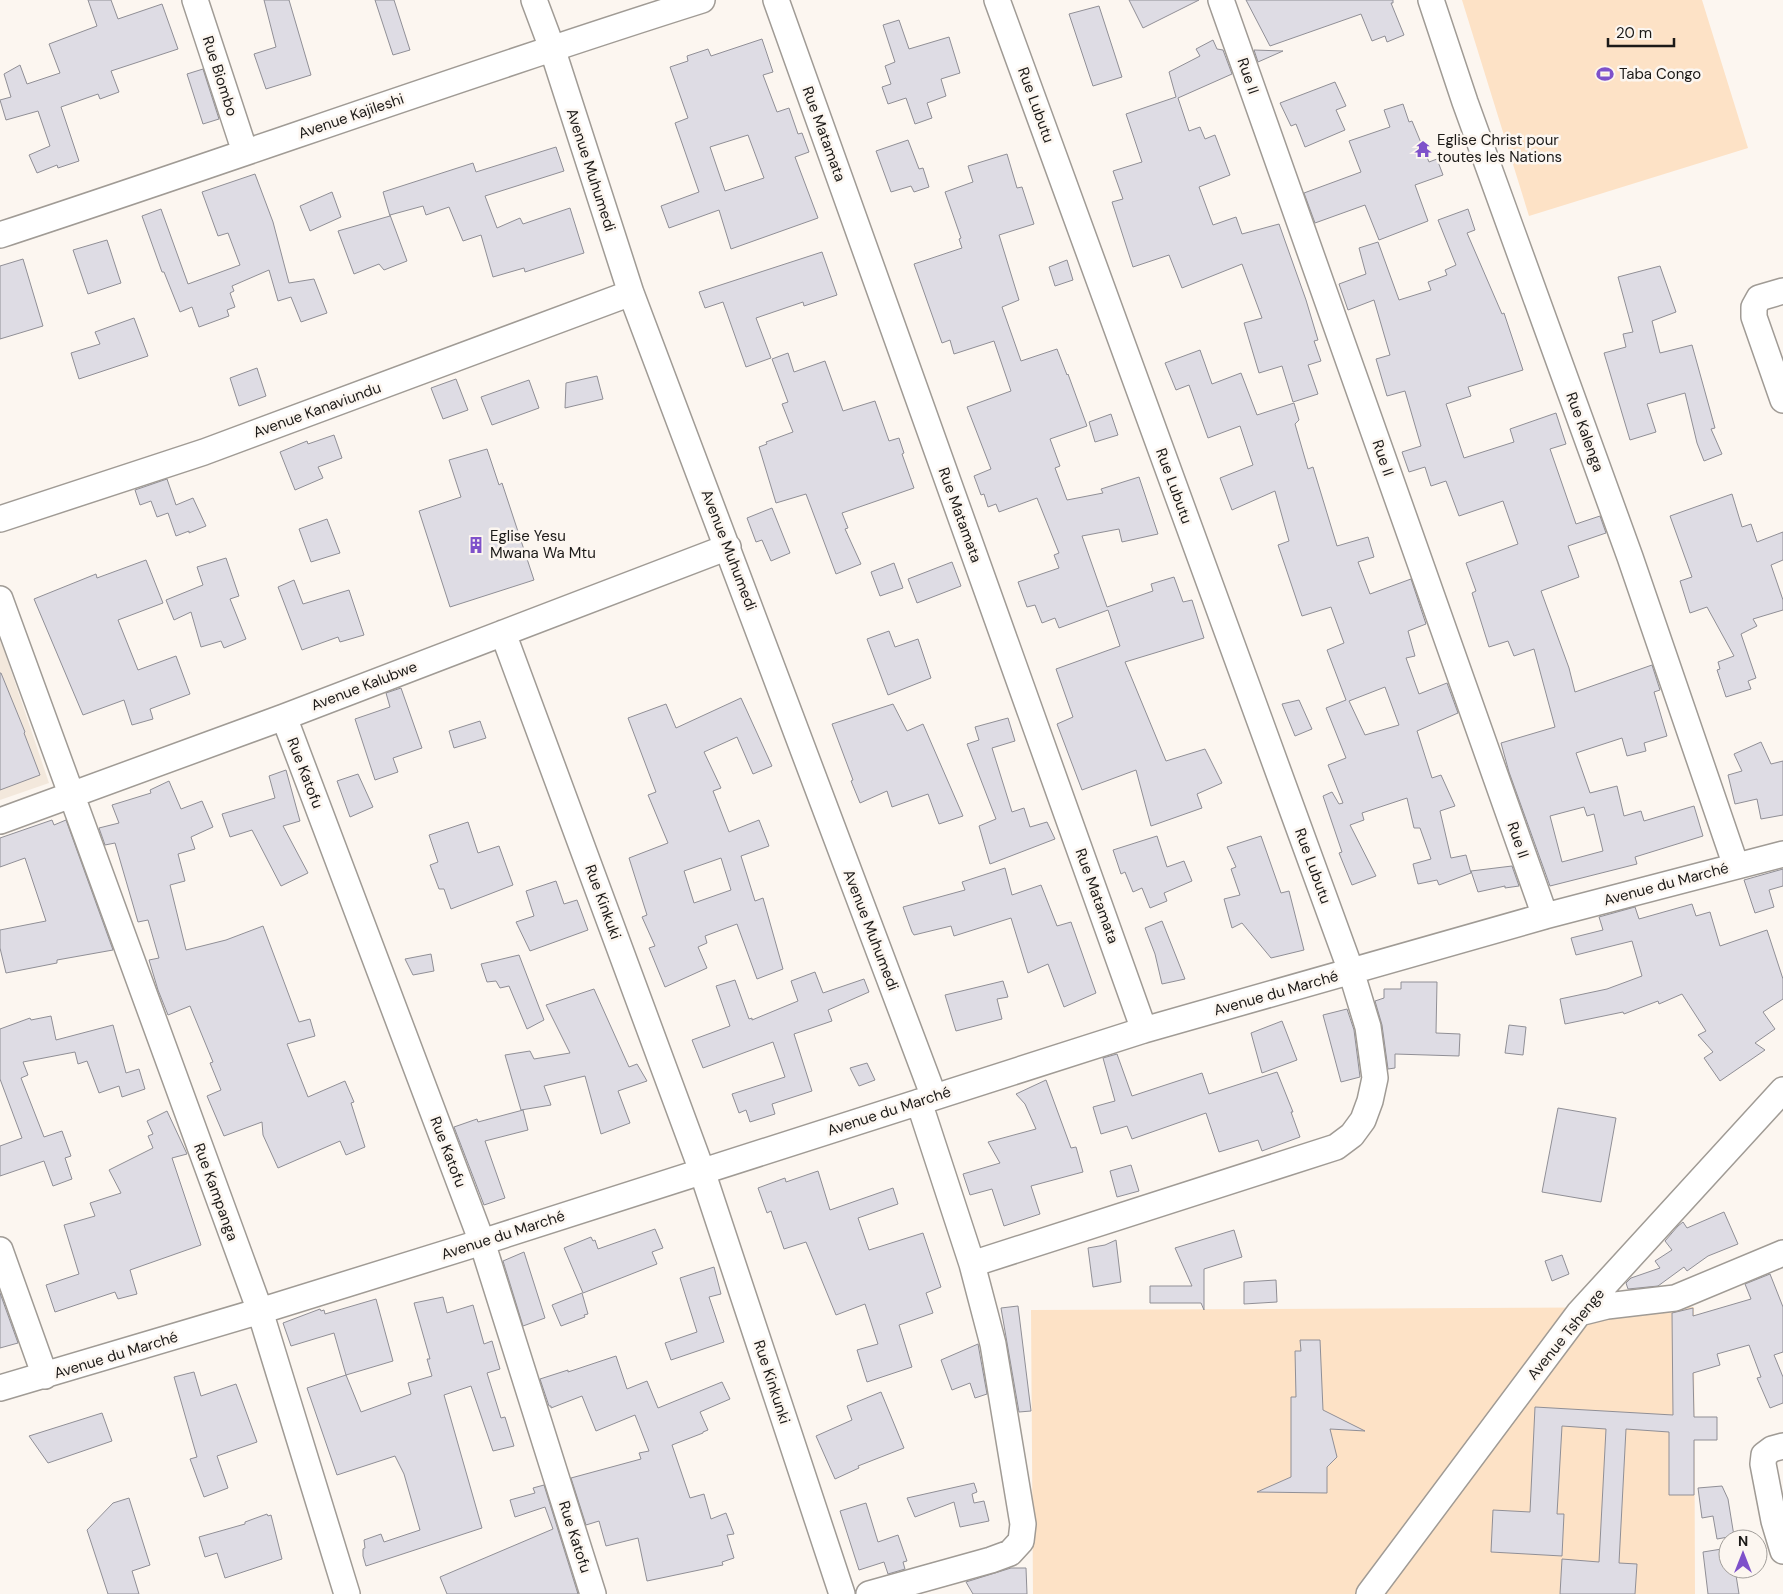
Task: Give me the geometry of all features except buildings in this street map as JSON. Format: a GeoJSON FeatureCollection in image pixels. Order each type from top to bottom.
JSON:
{"type":"FeatureCollection","features":[{"type":"Feature","properties":{"kind":"street","name":"Rue Biombo"},"geometry":{"type":"LineString","coordinates":[[195,0],[245,152]]}},
{"type":"Feature","properties":{"kind":"street","name":"Avenue Muhumedi"},"geometry":{"type":"LineString","coordinates":[[534,0],[552,48],[631,293],[728,547],[926,1100],[993,1344],[1023,1524],[1021,1541],[1010,1553],[991,1560],[869,1594]]}},
{"type":"Feature","properties":{"kind":"street","name":"Avenue Kajileshi"},"geometry":{"type":"LineString","coordinates":[[0,235],[552,48],[702,0]]}},
{"type":"Feature","properties":{"kind":"street","name":"Rue Matamata"},"geometry":{"type":"LineString","coordinates":[[776,0],[1144,1030]]}},
{"type":"Feature","properties":{"kind":"street","name":"Rue Lubutu"},"geometry":{"type":"LineString","coordinates":[[972,1264],[1336,1147],[1352,1135],[1363,1120],[1370,1101],[1375,1078],[1368,1026],[1351,972],[998,0]]}},
{"type":"Feature","properties":{"kind":"street","name":"Rue II"},"geometry":{"type":"LineString","coordinates":[[1221,0],[1545,916]]}},
{"type":"Feature","properties":{"kind":"street","name":"Rue Kalenga"},"geometry":{"type":"LineString","coordinates":[[1431,0],[1465,102],[1630,557],[1736,866]]}},
{"type":"Feature","properties":{"kind":"street"},"geometry":{"type":"LineString","coordinates":[[1783,291],[1759,298],[1754,307],[1754,317],[1783,400]]}},
{"type":"Feature","properties":{"kind":"street","name":"Avenue Kanaviundu"},"geometry":{"type":"LineString","coordinates":[[0,519],[204,452],[631,293]]}},
{"type":"Feature","properties":{"kind":"street","name":"Avenue Kalubwe"},"geometry":{"type":"LineString","coordinates":[[0,821],[284,717],[728,547]]}},
{"type":"Feature","properties":{"kind":"street","name":"Rue Kampanga"},"geometry":{"type":"LineString","coordinates":[[0,599],[260,1311],[348,1594]]}},
{"type":"Feature","properties":{"kind":"street","name":"Rue Kinkuki"},"geometry":{"type":"LineString","coordinates":[[503,632],[702,1171]]}},
{"type":"Feature","properties":{"kind":"street","name":"Rue Katofu"},"geometry":{"type":"LineString","coordinates":[[284,717],[482,1242],[593,1594]]}},
{"type":"Feature","properties":{"kind":"street","name":"Avenue du Marché"},"geometry":{"type":"LineString","coordinates":[[0,1388],[260,1311],[482,1242],[1144,1030],[1545,916],[1783,854]]}},
{"type":"Feature","properties":{"kind":"street","name":"Avenue Tshenge"},"geometry":{"type":"LineString","coordinates":[[1369,1594],[1579,1313],[1783,1090]]}},
{"type":"Feature","properties":{"kind":"street","name":"Rue Kinkunki"},"geometry":{"type":"LineString","coordinates":[[702,1171],[842,1594]]}},
{"type":"Feature","properties":{"kind":"street"},"geometry":{"type":"LineString","coordinates":[[0,1250],[45,1376]]}},
{"type":"Feature","properties":{"kind":"street"},"geometry":{"type":"LineString","coordinates":[[1579,1313],[1607,1306],[1675,1298],[1783,1253]]}},
{"type":"Feature","properties":{"kind":"street"},"geometry":{"type":"LineString","coordinates":[[1774,1451],[1764,1464],[1774,1521],[1783,1550]]}},
{"type":"Feature","properties":{"kind":"shaded area","name":"Taba Congo"},"geometry":{"type":"Polygon","coordinates":[[[1462,0],[1702,0],[1748,148],[1529,216],[1462,0]]]}},
{"type":"Feature","properties":{"kind":"shaded area"},"geometry":{"type":"Polygon","coordinates":[[[0,638],[49,783],[0,800],[0,638]]]}},
{"type":"Feature","properties":{"kind":"shaded area"},"geometry":{"type":"Polygon","coordinates":[[[1694,1307],[1695,1594],[1033,1594],[1031,1310],[1694,1307]]]}},
{"type":"Feature","properties":{"kind":"place","name":"Taba Congo"},"geometry":{"type":"Point","coordinates":[1605,74]}},
{"type":"Feature","properties":{"kind":"place","name":"Eglise Christ pour toutes les Nations"},"geometry":{"type":"Point","coordinates":[1423,149]}},
{"type":"Feature","properties":{"kind":"place","name":"Eglise Yesu Mwana Wa Mtu"},"geometry":{"type":"Point","coordinates":[476,545]}}]}
